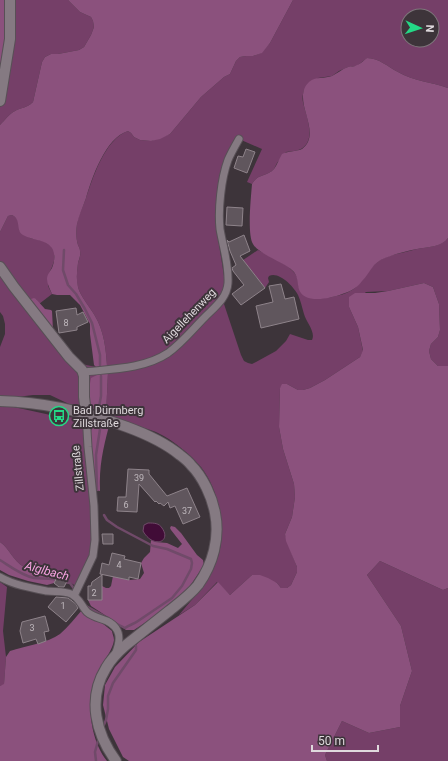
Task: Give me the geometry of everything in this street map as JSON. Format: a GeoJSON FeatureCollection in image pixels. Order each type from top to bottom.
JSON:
{"type":"FeatureCollection","features":[{"type":"Feature","properties":{"kind":"main road"},"geometry":{"type":"LineString","coordinates":[[0,101],[10,39],[10,0]]}},
{"type":"Feature","properties":{"kind":"main road"},"geometry":{"type":"LineString","coordinates":[[0,267],[69,357],[83,372]]}},
{"type":"Feature","properties":{"kind":"main road","name":"Zillstraße"},"geometry":{"type":"LineString","coordinates":[[83,372],[86,414]]}},
{"type":"Feature","properties":{"kind":"main road"},"geometry":{"type":"LineString","coordinates":[[0,401],[37,404],[86,414],[113,422],[160,442],[172,449],[191,464],[200,476],[213,505],[216,522],[214,552],[210,563],[198,584],[189,595],[126,645],[105,669],[100,679],[95,704],[96,719],[105,744],[114,758]]}},
{"type":"Feature","properties":{"kind":"street","name":"Aigellehenweg"},"geometry":{"type":"LineString","coordinates":[[83,372],[131,366],[152,361],[161,357],[174,348],[225,295],[228,282],[220,228],[220,200],[227,161],[239,139]]}},
{"type":"Feature","properties":{"kind":"street","name":"Zillstraße"},"geometry":{"type":"LineString","coordinates":[[75,593],[90,564],[95,540],[94,506],[86,414]]}},
{"type":"Feature","properties":{"kind":"street"},"geometry":{"type":"LineString","coordinates":[[0,577],[13,583],[47,590],[75,593],[89,614],[107,621],[117,629],[119,634],[119,644],[115,656]]}},
{"type":"Feature","properties":{"kind":"street"},"geometry":{"type":"LineString","coordinates":[[119,634],[126,638],[132,638],[138,635]]}},
{"type":"Feature","properties":{"kind":"shaded area"},"geometry":{"type":"Polygon","coordinates":[[[0,0],[6,0],[7,25],[0,80],[0,0]]]}},
{"type":"Feature","properties":{"kind":"shaded area"},"geometry":{"type":"Polygon","coordinates":[[[6,0],[68,0],[80,12],[91,17],[94,27],[84,47],[79,50],[51,54],[45,57],[42,62],[33,102],[28,106],[13,112],[0,125],[0,80],[6,0]]]}},
{"type":"Feature","properties":{"kind":"shaded area"},"geometry":{"type":"Polygon","coordinates":[[[68,0],[293,0],[270,43],[262,53],[253,56],[240,57],[236,61],[230,74],[224,77],[201,97],[170,134],[160,139],[151,141],[140,140],[128,131],[120,135],[106,150],[92,180],[79,217],[76,232],[77,243],[80,250],[77,278],[78,287],[101,328],[107,366],[96,367],[94,365],[90,324],[80,305],[70,295],[52,294],[47,279],[54,259],[54,253],[51,247],[43,242],[23,235],[19,230],[17,220],[12,215],[8,216],[0,232],[0,125],[13,112],[28,106],[33,102],[42,62],[45,57],[51,54],[79,50],[84,47],[94,27],[91,17],[80,12],[68,0]]]}},
{"type":"Feature","properties":{"kind":"shaded area"},"geometry":{"type":"Polygon","coordinates":[[[293,0],[448,0],[448,88],[404,75],[379,61],[367,58],[357,66],[348,67],[332,76],[318,78],[304,90],[303,100],[309,127],[306,145],[299,150],[286,152],[274,169],[257,178],[252,184],[247,182],[262,149],[239,139],[227,158],[218,238],[225,282],[221,297],[186,335],[162,353],[149,359],[121,365],[107,366],[101,328],[81,294],[78,287],[77,278],[80,250],[77,243],[76,229],[96,170],[106,150],[120,135],[128,131],[140,140],[151,141],[170,134],[201,97],[224,77],[230,74],[236,61],[240,57],[253,56],[261,53],[270,43],[293,0]]]}},
{"type":"Feature","properties":{"kind":"shaded area"},"geometry":{"type":"Polygon","coordinates":[[[367,58],[379,61],[404,75],[448,88],[448,238],[438,245],[401,253],[377,262],[358,285],[347,292],[326,298],[310,298],[306,297],[300,292],[297,278],[293,271],[284,264],[265,255],[253,244],[250,232],[252,184],[257,178],[274,169],[282,154],[302,149],[308,142],[310,134],[309,125],[303,98],[304,89],[309,82],[314,79],[332,76],[346,68],[361,63],[367,58]]]}},
{"type":"Feature","properties":{"kind":"shaded area"},"geometry":{"type":"Polygon","coordinates":[[[12,215],[18,221],[19,230],[30,238],[43,241],[51,246],[54,251],[54,261],[49,273],[48,286],[52,294],[39,304],[36,299],[30,300],[79,362],[96,367],[99,374],[87,400],[93,409],[69,404],[50,395],[0,397],[0,347],[5,334],[5,324],[3,316],[0,312],[0,232],[8,216],[12,215]]]}},
{"type":"Feature","properties":{"kind":"shaded area"},"geometry":{"type":"Polygon","coordinates":[[[448,238],[448,366],[438,366],[431,359],[429,351],[431,344],[438,337],[440,330],[439,304],[433,287],[424,283],[388,291],[366,292],[349,307],[358,327],[363,351],[360,357],[310,388],[298,390],[287,384],[280,388],[279,427],[283,449],[294,484],[295,497],[292,517],[285,534],[297,567],[297,572],[291,585],[287,588],[281,588],[277,583],[252,575],[230,595],[217,582],[195,605],[179,615],[207,581],[218,557],[222,535],[220,510],[217,498],[213,487],[201,467],[176,444],[155,432],[106,415],[108,372],[149,365],[190,338],[225,301],[224,304],[241,355],[244,361],[248,363],[252,364],[276,351],[286,341],[290,334],[312,340],[312,330],[305,317],[299,297],[293,288],[282,278],[273,275],[269,276],[269,282],[265,288],[243,260],[258,250],[279,261],[290,269],[297,277],[298,286],[315,299],[347,293],[356,287],[375,264],[384,258],[438,245],[448,238]]]}},
{"type":"Feature","properties":{"kind":"shaded area"},"geometry":{"type":"Polygon","coordinates":[[[424,283],[433,287],[439,304],[440,330],[438,337],[431,344],[429,351],[431,359],[438,366],[448,366],[448,588],[443,590],[380,561],[367,575],[401,626],[412,671],[400,706],[400,727],[369,733],[342,721],[325,755],[327,761],[129,761],[123,757],[109,729],[103,705],[105,685],[115,667],[139,642],[195,605],[218,582],[230,595],[252,575],[260,575],[277,583],[281,588],[287,588],[291,585],[297,572],[297,567],[286,541],[285,534],[292,517],[295,497],[294,484],[283,449],[279,427],[280,388],[282,384],[287,384],[298,390],[310,388],[360,357],[363,350],[358,327],[349,307],[349,297],[355,293],[375,293],[424,283]]]}},
{"type":"Feature","properties":{"kind":"shaded area"},"geometry":{"type":"Polygon","coordinates":[[[34,298],[45,309],[52,311],[53,330],[30,300],[34,298]]]}},
{"type":"Feature","properties":{"kind":"shaded area"},"geometry":{"type":"Polygon","coordinates":[[[108,372],[106,415],[93,409],[87,400],[91,378],[108,372]]]}},
{"type":"Feature","properties":{"kind":"shaded area"},"geometry":{"type":"Polygon","coordinates":[[[0,406],[14,407],[55,416],[78,418],[82,420],[89,477],[92,541],[90,557],[76,586],[59,576],[57,578],[28,569],[17,562],[0,542],[0,406]]]}},
{"type":"Feature","properties":{"kind":"shaded area"},"geometry":{"type":"Polygon","coordinates":[[[98,423],[109,426],[102,458],[100,491],[95,490],[90,435],[93,426],[98,423]]]}},
{"type":"Feature","properties":{"kind":"shaded area"},"geometry":{"type":"Polygon","coordinates":[[[148,523],[161,526],[165,537],[163,540],[156,542],[147,537],[143,531],[144,525],[148,523]]]}},
{"type":"Feature","properties":{"kind":"shaded area"},"geometry":{"type":"Polygon","coordinates":[[[171,526],[175,527],[181,533],[197,555],[203,560],[204,565],[188,589],[178,599],[134,630],[126,630],[91,606],[88,600],[102,600],[102,586],[109,588],[111,586],[113,576],[129,580],[140,579],[144,573],[141,563],[150,552],[151,540],[167,543],[178,548],[182,544],[171,530],[171,526]]]}},
{"type":"Feature","properties":{"kind":"shaded area"},"geometry":{"type":"Polygon","coordinates":[[[0,542],[17,562],[24,567],[32,571],[57,578],[54,583],[47,585],[28,581],[9,575],[0,570],[0,542]]]}},
{"type":"Feature","properties":{"kind":"shaded area"},"geometry":{"type":"Polygon","coordinates":[[[380,561],[443,590],[448,588],[448,761],[327,761],[325,755],[342,721],[369,733],[400,727],[400,706],[412,671],[401,626],[367,575],[380,561]]]}},
{"type":"Feature","properties":{"kind":"shaded area"},"geometry":{"type":"Polygon","coordinates":[[[0,582],[7,587],[3,631],[6,657],[4,685],[0,686],[0,582]]]}},
{"type":"Feature","properties":{"kind":"shaded area"},"geometry":{"type":"Polygon","coordinates":[[[82,610],[91,618],[102,623],[112,631],[114,639],[112,647],[102,665],[91,705],[95,739],[107,761],[0,761],[0,686],[4,684],[6,657],[10,651],[43,642],[60,634],[82,610]]]}},
{"type":"Feature","properties":{"kind":"building"},"geometry":{"type":"Polygon","coordinates":[[[246,149],[255,152],[247,173],[234,168],[238,156],[243,157],[246,149]]]}},
{"type":"Feature","properties":{"kind":"building"},"geometry":{"type":"Polygon","coordinates":[[[227,207],[243,208],[242,226],[226,225],[227,207]]]}},
{"type":"Feature","properties":{"kind":"building"},"geometry":{"type":"Polygon","coordinates":[[[244,235],[250,251],[240,256],[265,288],[241,305],[232,294],[244,285],[233,271],[232,268],[236,265],[227,240],[229,242],[244,235]]]}},
{"type":"Feature","properties":{"kind":"building"},"geometry":{"type":"Polygon","coordinates":[[[281,284],[285,299],[294,297],[299,319],[261,328],[256,306],[273,302],[269,286],[281,284]]]}},
{"type":"Feature","properties":{"kind":"building"},"geometry":{"type":"Polygon","coordinates":[[[76,308],[77,315],[83,312],[88,322],[77,327],[77,330],[59,333],[56,311],[76,308]]]}},
{"type":"Feature","properties":{"kind":"building"},"geometry":{"type":"Polygon","coordinates":[[[128,469],[149,470],[149,474],[167,496],[187,488],[200,517],[183,524],[175,506],[170,508],[168,502],[164,506],[156,501],[155,502],[139,484],[137,512],[117,511],[118,497],[126,497],[128,469]]]}},
{"type":"Feature","properties":{"kind":"building"},"geometry":{"type":"Polygon","coordinates":[[[102,534],[113,534],[113,544],[103,544],[102,534]]]}},
{"type":"Feature","properties":{"kind":"building"},"geometry":{"type":"Polygon","coordinates":[[[112,553],[125,556],[124,559],[141,563],[138,579],[129,577],[129,580],[100,574],[102,563],[109,565],[112,553]]]}},
{"type":"Feature","properties":{"kind":"building"},"geometry":{"type":"Polygon","coordinates":[[[102,575],[102,600],[88,600],[88,586],[91,586],[92,582],[102,575]]]}},
{"type":"Feature","properties":{"kind":"building"},"geometry":{"type":"Polygon","coordinates":[[[58,576],[67,581],[64,587],[59,587],[54,583],[58,576]]]}},
{"type":"Feature","properties":{"kind":"building"},"geometry":{"type":"Polygon","coordinates":[[[56,597],[68,598],[76,604],[78,608],[66,622],[48,607],[56,597]]]}},
{"type":"Feature","properties":{"kind":"building"},"geometry":{"type":"Polygon","coordinates":[[[45,616],[49,631],[44,632],[46,641],[38,644],[36,639],[23,643],[20,631],[22,622],[45,616]]]}},
{"type":"Feature","properties":{"kind":"waterway"},"geometry":{"type":"LineString","coordinates":[[64,250],[63,270],[68,285],[76,294],[92,323],[100,355],[100,365]]}},
{"type":"Feature","properties":{"kind":"waterway"},"geometry":{"type":"LineString","coordinates":[[99,407],[101,396],[101,376]]}},
{"type":"Feature","properties":{"kind":"waterway"},"geometry":{"type":"LineString","coordinates":[[97,490],[96,455],[100,429]]}},
{"type":"Feature","properties":{"kind":"waterway"},"geometry":{"type":"LineString","coordinates":[[104,515],[107,520],[117,527],[153,546],[167,549],[191,559],[192,563],[191,569],[182,586],[172,598],[125,628],[115,623]]}},
{"type":"Feature","properties":{"kind":"waterway","name":"Aiglbach"},"geometry":{"type":"LineString","coordinates":[[0,560],[29,577],[59,580]]}},
{"type":"Feature","properties":{"kind":"waterway","name":"Aiglbach"},"geometry":{"type":"LineString","coordinates":[[64,582],[70,583],[75,590]]}},
{"type":"Feature","properties":{"kind":"waterway","name":"Aiglbach"},"geometry":{"type":"LineString","coordinates":[[86,606],[106,617]]}},
{"type":"Feature","properties":{"kind":"waterway"},"geometry":{"type":"LineString","coordinates":[[103,727],[108,709],[108,696],[113,683],[136,650],[136,646]]}},
{"type":"Feature","properties":{"kind":"waterway"},"geometry":{"type":"LineString","coordinates":[[96,761],[95,752],[99,737]]}},
{"type":"Feature","properties":{"kind":"place","name":"Bad Dürrnberg Zillstraße"},"geometry":{"type":"Point","coordinates":[59,416]}}]}
